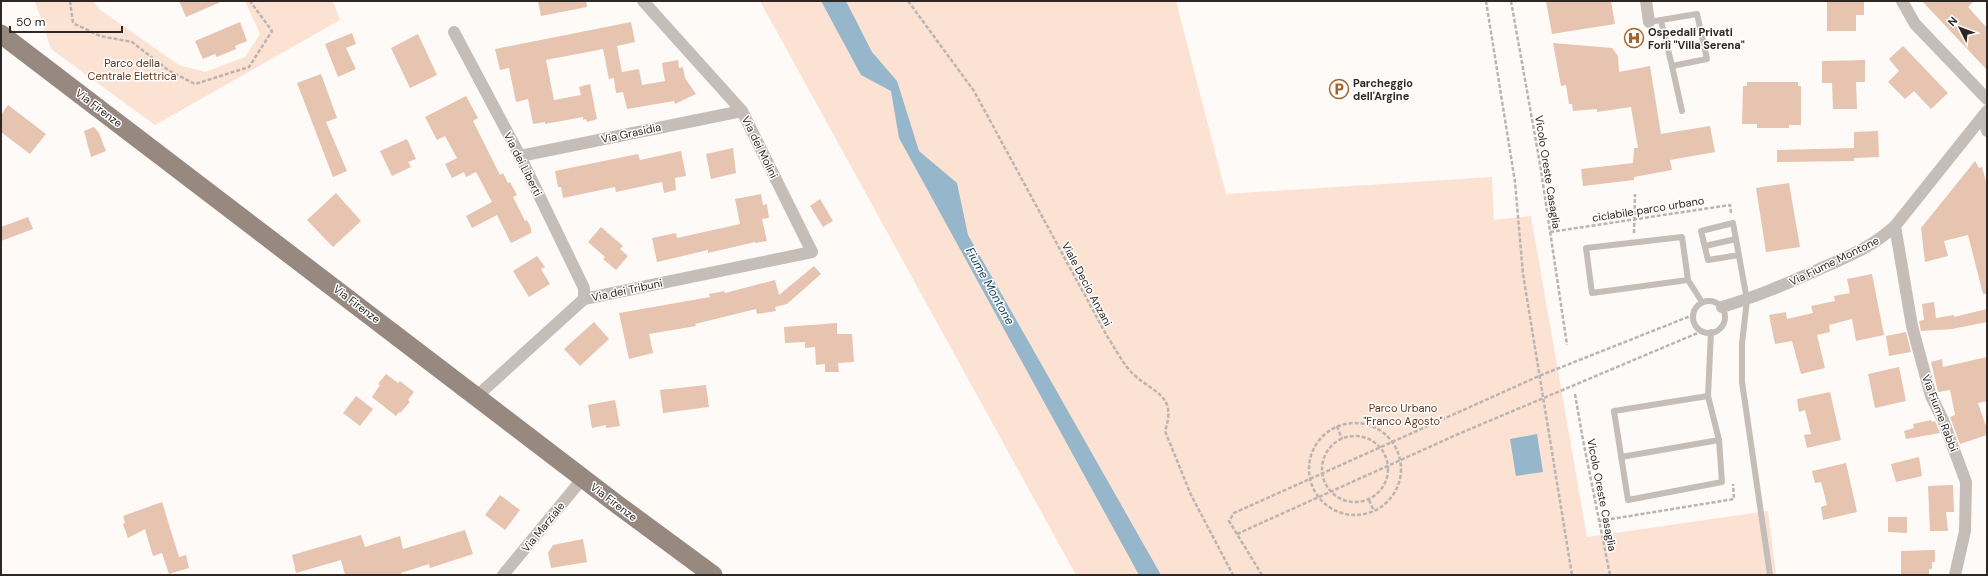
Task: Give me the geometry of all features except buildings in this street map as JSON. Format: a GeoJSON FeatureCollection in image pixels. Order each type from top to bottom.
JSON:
{"type":"FeatureCollection","features":[{"type":"Feature","properties":{"kind":"main road","name":"Via Firenze"},"geometry":{"type":"LineString","coordinates":[[1,34],[583,478],[713,575]]}},
{"type":"Feature","properties":{"kind":"street","name":"Via dei Molini"},"geometry":{"type":"LineString","coordinates":[[643,1],[742,111],[812,252]]}},
{"type":"Feature","properties":{"kind":"street"},"geometry":{"type":"LineString","coordinates":[[1646,1],[1655,21]]}},
{"type":"Feature","properties":{"kind":"street"},"geometry":{"type":"LineString","coordinates":[[1902,1],[1915,24],[1987,99]]}},
{"type":"Feature","properties":{"kind":"street","name":"Via dei Liberti"},"geometry":{"type":"LineString","coordinates":[[454,32],[520,156],[584,288],[584,299]]}},
{"type":"Feature","properties":{"kind":"street","name":"Via Grasidia"},"geometry":{"type":"LineString","coordinates":[[520,156],[742,111]]}},
{"type":"Feature","properties":{"kind":"street"},"geometry":{"type":"LineString","coordinates":[[1985,115],[1987,131]]}},
{"type":"Feature","properties":{"kind":"street","name":"Via Fiume Montone"},"geometry":{"type":"LineString","coordinates":[[1722,307],[1747,300],[1781,287],[1862,250],[1880,240],[1895,226],[1985,115]]}},
{"type":"Feature","properties":{"kind":"street","name":"Via Fiume Rabbi"},"geometry":{"type":"LineString","coordinates":[[1895,226],[1912,326],[1920,357],[1931,396],[1943,420],[1966,482],[1965,531],[1955,575]]}},
{"type":"Feature","properties":{"kind":"street","name":"Via dei Tribuni"},"geometry":{"type":"LineString","coordinates":[[477,396],[584,299],[812,252]]}},
{"type":"Feature","properties":{"kind":"street","name":"Via Marziale"},"geometry":{"type":"LineString","coordinates":[[503,575],[583,478]]}},
{"type":"Feature","properties":{"kind":"lane"},"geometry":{"type":"LineString","coordinates":[[1672,66],[1707,59],[1697,14],[1655,21],[1672,66],[1682,112]]}},
{"type":"Feature","properties":{"kind":"lane"},"geometry":{"type":"LineString","coordinates":[[1739,255],[1708,260],[1701,231],[1733,223],[1739,255],[1747,300],[1742,343],[1742,382],[1770,575]]}},
{"type":"Feature","properties":{"kind":"lane"},"geometry":{"type":"LineString","coordinates":[[1688,280],[1592,293],[1586,248],[1682,237],[1688,280],[1702,302]]}},
{"type":"Feature","properties":{"kind":"lane"},"geometry":{"type":"LineString","coordinates":[[1705,246],[1736,239]]}},
{"type":"Feature","properties":{"kind":"lane"},"geometry":{"type":"LineString","coordinates":[[1713,301],[1722,307],[1725,316],[1723,325],[1711,332],[1703,331],[1695,324],[1693,315],[1695,310],[1702,302],[1713,301]]}},
{"type":"Feature","properties":{"kind":"lane"},"geometry":{"type":"LineString","coordinates":[[1708,396],[1614,411],[1628,500],[1722,482],[1719,440],[1708,396],[1711,332]]}},
{"type":"Feature","properties":{"kind":"lane"},"geometry":{"type":"LineString","coordinates":[[1621,457],[1719,440]]}},
{"type":"Feature","properties":{"kind":"path"},"geometry":{"type":"LineString","coordinates":[[70,1],[73,23],[100,36],[132,42],[168,70],[195,84],[249,67],[272,31],[250,1]]}},
{"type":"Feature","properties":{"kind":"path","name":"Viale Decio Anzani"},"geometry":{"type":"LineString","coordinates":[[909,1],[974,91],[1107,336],[1133,374],[1158,392],[1169,405],[1169,419],[1165,431],[1191,495],[1233,575]]}},
{"type":"Feature","properties":{"kind":"path"},"geometry":{"type":"LineString","coordinates":[[1486,1],[1515,182],[1523,274],[1572,575]]}},
{"type":"Feature","properties":{"kind":"path","name":"Vicolo Oreste Casaglia"},"geometry":{"type":"LineString","coordinates":[[1511,1],[1537,150],[1567,345]]}},
{"type":"Feature","properties":{"kind":"path"},"geometry":{"type":"LineString","coordinates":[[1633,220],[1635,194]]}},
{"type":"Feature","properties":{"kind":"path","name":"ciclabile parco urbano"},"geometry":{"type":"LineString","coordinates":[[1550,232],[1730,205],[1733,223]]}},
{"type":"Feature","properties":{"kind":"path"},"geometry":{"type":"LineString","coordinates":[[1262,575],[1229,521],[1234,513],[1539,376],[1693,315]]}},
{"type":"Feature","properties":{"kind":"path"},"geometry":{"type":"LineString","coordinates":[[1237,534],[1543,398],[1703,331]]}},
{"type":"Feature","properties":{"kind":"path","name":"Vicolo Oreste Casaglia"},"geometry":{"type":"LineString","coordinates":[[1575,394],[1610,575]]}},
{"type":"Feature","properties":{"kind":"path"},"geometry":{"type":"LineString","coordinates":[[1349,423],[1361,423],[1373,426],[1384,433],[1393,442],[1400,461],[1401,473],[1395,490],[1384,504],[1374,511],[1350,515],[1338,512],[1327,506],[1319,497],[1310,479],[1309,466],[1311,454],[1317,442],[1326,433],[1337,426],[1349,423]]}},
{"type":"Feature","properties":{"kind":"path"},"geometry":{"type":"LineString","coordinates":[[1337,426],[1342,439]]}},
{"type":"Feature","properties":{"kind":"path"},"geometry":{"type":"LineString","coordinates":[[1352,436],[1362,437],[1372,441],[1380,447],[1386,456],[1388,476],[1384,486],[1378,494],[1370,500],[1359,503],[1339,499],[1331,492],[1325,484],[1322,474],[1322,463],[1326,453],[1333,445],[1342,439],[1352,436]]}},
{"type":"Feature","properties":{"kind":"path"},"geometry":{"type":"LineString","coordinates":[[1370,500],[1374,511]]}},
{"type":"Feature","properties":{"kind":"green space","name":"Parco della Centrale Elettrica"},"geometry":{"type":"Polygon","coordinates":[[[35,1],[94,1],[99,9],[179,65],[205,72],[245,57],[260,34],[245,1],[333,1],[340,20],[155,125],[51,49],[35,1]]]}},
{"type":"Feature","properties":{"kind":"green space","name":"Parco Urbano \"Franco Agosto\""},"geometry":{"type":"Polygon","coordinates":[[[760,1],[1176,1],[1226,194],[1492,177],[1494,220],[1531,216],[1587,537],[1768,511],[1776,575],[1076,575],[760,1]]]}},
{"type":"Feature","properties":{"kind":"water","name":"Fiume Montone"},"geometry":{"type":"Polygon","coordinates":[[[821,1],[846,1],[872,52],[897,81],[919,151],[957,183],[968,235],[1161,575],[1139,575],[899,138],[891,91],[861,75],[821,1]]]}},
{"type":"Feature","properties":{"kind":"water"},"geometry":{"type":"Polygon","coordinates":[[[1537,434],[1543,472],[1516,476],[1510,439],[1537,434]]]}},
{"type":"Feature","properties":{"kind":"place","name":"Ospedali Privati Forlì \"Villa Serena\""},"geometry":{"type":"Point","coordinates":[1634,38]}},
{"type":"Feature","properties":{"kind":"place","name":"Parcheggio dell'Argine"},"geometry":{"type":"Point","coordinates":[1339,89]}}]}
